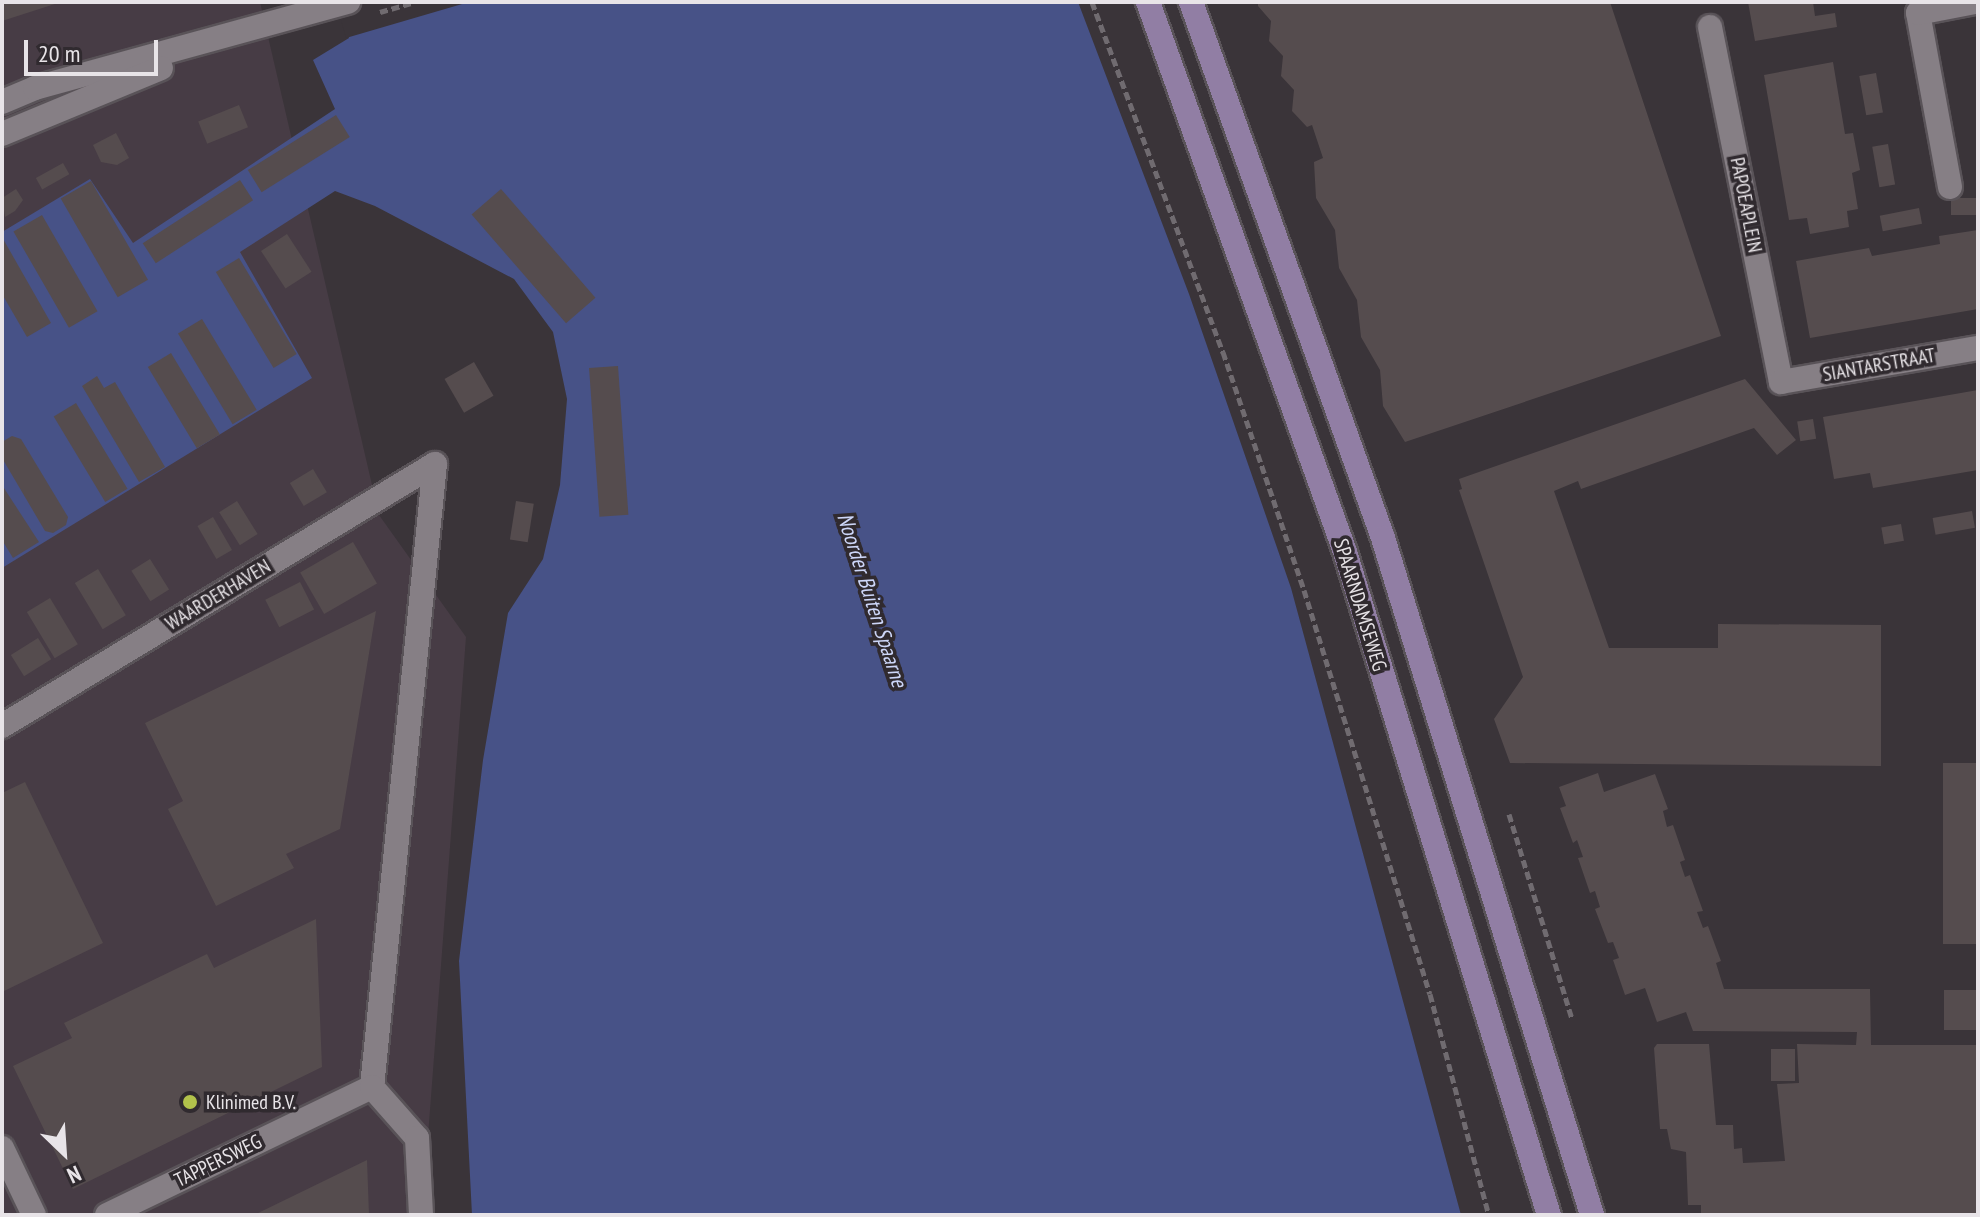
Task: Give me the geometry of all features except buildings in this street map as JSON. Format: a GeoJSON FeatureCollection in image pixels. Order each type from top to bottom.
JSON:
{"type":"FeatureCollection","features":[{"type":"Feature","properties":{"kind":"main road","name":"SPAARNDAMSEWEG"},"geometry":{"type":"LineString","coordinates":[[1148,2],[1345,552],[1549,1215]]}},
{"type":"Feature","properties":{"kind":"main road","name":"SPAARNDAMSEWEG"},"geometry":{"type":"LineString","coordinates":[[1191,2],[1383,538],[1592,1215]]}},
{"type":"Feature","properties":{"kind":"street"},"geometry":{"type":"LineString","coordinates":[[1950,187],[1918,13],[1975,2]]}},
{"type":"Feature","properties":{"kind":"street"},"geometry":{"type":"LineString","coordinates":[[2,102],[35,88],[342,4]]}},
{"type":"Feature","properties":{"kind":"street"},"geometry":{"type":"LineString","coordinates":[[2,134],[267,25]]}},
{"type":"Feature","properties":{"kind":"street","name":"PAPOEAPLEIN"},"geometry":{"type":"LineString","coordinates":[[1710,27],[1781,382]]}},
{"type":"Feature","properties":{"kind":"street","name":"SIANTARSTRAAT"},"geometry":{"type":"LineString","coordinates":[[1781,382],[1978,348]]}},
{"type":"Feature","properties":{"kind":"street","name":"WAARDERHAVEN"},"geometry":{"type":"LineString","coordinates":[[2,726],[435,464],[372,1087]]}},
{"type":"Feature","properties":{"kind":"street"},"geometry":{"type":"LineString","coordinates":[[372,1087],[417,1138],[421,1215]]}},
{"type":"Feature","properties":{"kind":"street","name":"TAPPERSWEG"},"geometry":{"type":"LineString","coordinates":[[107,1215],[372,1087]]}},
{"type":"Feature","properties":{"kind":"street"},"geometry":{"type":"LineString","coordinates":[[2,1148],[34,1215]]}},
{"type":"Feature","properties":{"kind":"path"},"geometry":{"type":"LineString","coordinates":[[1092,2],[1223,352],[1304,590],[1430,994],[1489,1215]]}},
{"type":"Feature","properties":{"kind":"shaded area"},"geometry":{"type":"Polygon","coordinates":[[[2,2],[260,2],[379,515],[466,637],[422,1215],[2,1215],[2,2]]]}},
{"type":"Feature","properties":{"kind":"water","name":"Noorder Buiten Spaarne"},"geometry":{"type":"Polygon","coordinates":[[[339,2],[1078,2],[1189,294],[1291,588],[1461,1215],[472,1215],[459,961],[483,760],[508,613],[543,559],[560,485],[567,399],[553,332],[514,279],[375,206],[335,191],[240,252],[312,378],[2,568],[2,232],[90,179],[133,243],[335,109],[313,60],[349,38],[339,2]]]}},
{"type":"Feature","properties":{"kind":"pier"},"geometry":{"type":"Polygon","coordinates":[[[336,2],[469,2],[346,38],[336,2]]]}},
{"type":"Feature","properties":{"kind":"place","name":"Klinimed B.V."},"geometry":{"type":"Point","coordinates":[190,1102]}}]}
